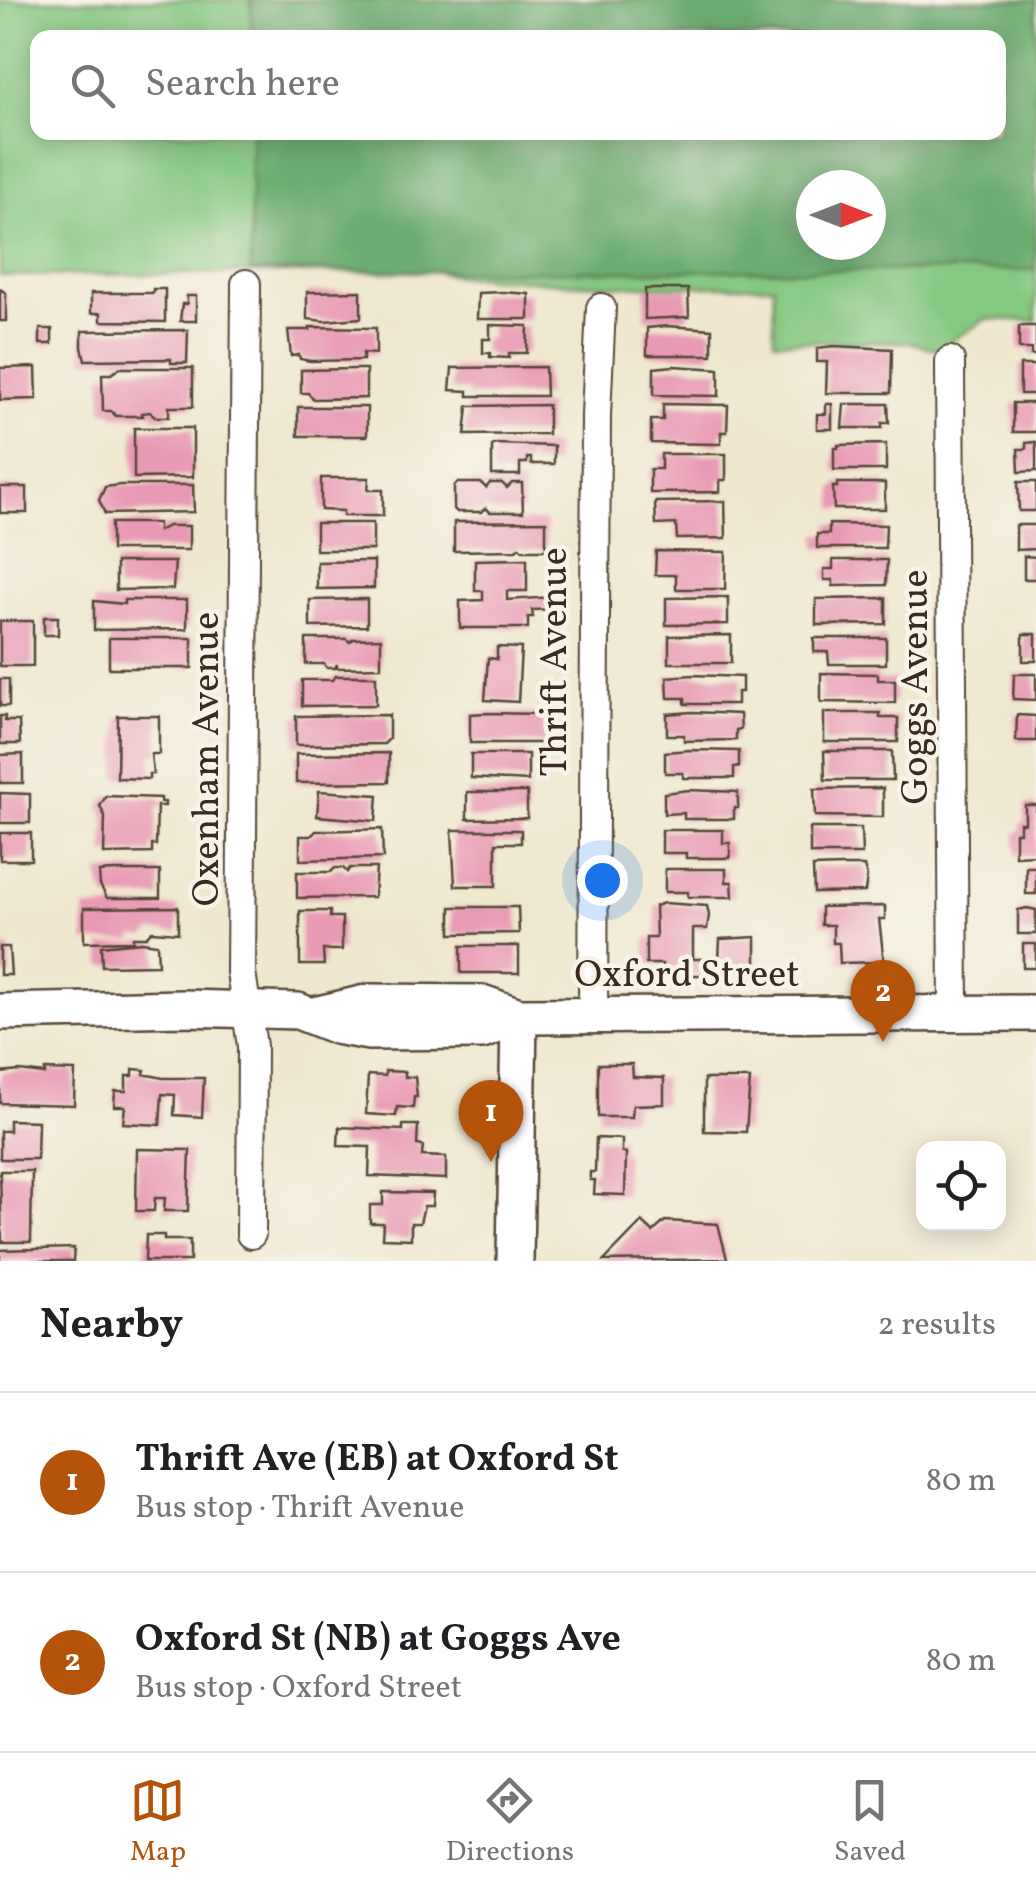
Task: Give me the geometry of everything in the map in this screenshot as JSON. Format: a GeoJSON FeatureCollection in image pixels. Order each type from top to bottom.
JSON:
{"type":"FeatureCollection","features":[{"type":"Feature","properties":{"kind":"street","name":"Oxenham Avenue"},"geometry":{"type":"LineString","coordinates":[[246,284],[242,972],[252,1046],[251,1234]]}},
{"type":"Feature","properties":{"kind":"street","name":"Thrift Avenue"},"geometry":{"type":"LineString","coordinates":[[593,1017],[596,415],[601,308]]}},
{"type":"Feature","properties":{"kind":"street","name":"Goggs Avenue"},"geometry":{"type":"LineString","coordinates":[[950,361],[954,1014]]}},
{"type":"Feature","properties":{"kind":"street","name":"Oxford Street"},"geometry":{"type":"LineString","coordinates":[[0,1012],[298,1011],[336,1026],[369,1032],[482,1031],[519,1016],[1036,1013]]}},
{"type":"Feature","properties":{"kind":"street"},"geometry":{"type":"LineString","coordinates":[[516,1261],[519,1016]]}},
{"type":"Feature","properties":{"kind":"green space"},"geometry":{"type":"Polygon","coordinates":[[[0,0],[1036,0],[1036,321],[986,319],[938,350],[908,342],[774,341],[773,286],[589,284],[436,271],[0,276],[0,0]]]}},
{"type":"Feature","properties":{"kind":"green space"},"geometry":{"type":"Polygon","coordinates":[[[251,0],[1036,0],[1036,270],[251,272],[251,140],[1006,140],[1006,30],[251,30],[251,0]]]}},
{"type":"Feature","properties":{"kind":"building"},"geometry":{"type":"Polygon","coordinates":[[[0,289],[6,293],[6,321],[0,321],[0,289]]]}},
{"type":"Feature","properties":{"kind":"building"},"geometry":{"type":"Polygon","coordinates":[[[153,289],[165,289],[165,322],[101,321],[101,313],[91,313],[91,293],[153,293],[153,289]]]}},
{"type":"Feature","properties":{"kind":"building"},"geometry":{"type":"Polygon","coordinates":[[[645,289],[688,289],[689,317],[645,319],[645,289]]]}},
{"type":"Feature","properties":{"kind":"building"},"geometry":{"type":"Polygon","coordinates":[[[361,291],[361,318],[307,319],[307,292],[361,291]]]}},
{"type":"Feature","properties":{"kind":"building"},"geometry":{"type":"Polygon","coordinates":[[[478,293],[529,294],[529,319],[477,319],[478,293]]]}},
{"type":"Feature","properties":{"kind":"building"},"geometry":{"type":"Polygon","coordinates":[[[187,296],[196,296],[196,321],[180,321],[187,296]]]}},
{"type":"Feature","properties":{"kind":"building"},"geometry":{"type":"Polygon","coordinates":[[[490,325],[528,326],[527,353],[509,353],[509,358],[483,353],[483,339],[490,339],[490,325]]]}},
{"type":"Feature","properties":{"kind":"building"},"geometry":{"type":"Polygon","coordinates":[[[1019,326],[1036,326],[1036,355],[1031,355],[1031,349],[1019,349],[1019,326]]]}},
{"type":"Feature","properties":{"kind":"building"},"geometry":{"type":"Polygon","coordinates":[[[376,328],[376,354],[363,353],[363,360],[310,361],[300,359],[299,355],[291,356],[288,330],[376,328]]]}},
{"type":"Feature","properties":{"kind":"building"},"geometry":{"type":"Polygon","coordinates":[[[647,328],[712,329],[712,355],[647,355],[647,328]]]}},
{"type":"Feature","properties":{"kind":"building"},"geometry":{"type":"Polygon","coordinates":[[[40,329],[52,329],[52,344],[40,344],[40,329]]]}},
{"type":"Feature","properties":{"kind":"building"},"geometry":{"type":"Polygon","coordinates":[[[188,330],[187,363],[171,363],[171,359],[85,360],[82,347],[82,331],[188,330]]]}},
{"type":"Feature","properties":{"kind":"building"},"geometry":{"type":"Polygon","coordinates":[[[817,348],[892,349],[891,393],[826,393],[827,362],[817,362],[817,348]]]}},
{"type":"Feature","properties":{"kind":"building"},"geometry":{"type":"Polygon","coordinates":[[[1020,365],[1036,365],[1036,394],[1020,394],[1020,365]]]}},
{"type":"Feature","properties":{"kind":"building"},"geometry":{"type":"Polygon","coordinates":[[[36,367],[37,399],[0,400],[0,368],[36,367]]]}},
{"type":"Feature","properties":{"kind":"building"},"geometry":{"type":"Polygon","coordinates":[[[545,367],[546,396],[468,396],[468,391],[450,390],[452,368],[545,367]]]}},
{"type":"Feature","properties":{"kind":"building"},"geometry":{"type":"Polygon","coordinates":[[[120,368],[193,368],[193,407],[169,407],[169,417],[156,417],[150,412],[142,413],[143,416],[116,416],[103,411],[102,374],[120,368]]]}},
{"type":"Feature","properties":{"kind":"building"},"geometry":{"type":"Polygon","coordinates":[[[654,368],[719,369],[719,396],[654,395],[654,368]]]}},
{"type":"Feature","properties":{"kind":"building"},"geometry":{"type":"Polygon","coordinates":[[[366,369],[366,398],[313,399],[308,393],[301,393],[301,370],[366,369]]]}},
{"type":"Feature","properties":{"kind":"building"},"geometry":{"type":"Polygon","coordinates":[[[1013,403],[1036,403],[1036,432],[1013,432],[1013,403]]]}},
{"type":"Feature","properties":{"kind":"building"},"geometry":{"type":"Polygon","coordinates":[[[663,404],[728,405],[727,432],[721,432],[721,444],[651,443],[651,420],[663,420],[663,404]]]}},
{"type":"Feature","properties":{"kind":"building"},"geometry":{"type":"Polygon","coordinates":[[[826,404],[832,404],[832,429],[817,429],[817,414],[826,414],[826,404]]]}},
{"type":"Feature","properties":{"kind":"building"},"geometry":{"type":"Polygon","coordinates":[[[844,404],[888,404],[889,423],[882,423],[882,428],[842,428],[844,404]]]}},
{"type":"Feature","properties":{"kind":"building"},"geometry":{"type":"Polygon","coordinates":[[[548,405],[548,434],[465,435],[468,406],[548,405]]]}},
{"type":"Feature","properties":{"kind":"building"},"geometry":{"type":"Polygon","coordinates":[[[298,407],[367,407],[367,436],[298,436],[298,407]]]}},
{"type":"Feature","properties":{"kind":"building"},"geometry":{"type":"Polygon","coordinates":[[[134,428],[193,428],[193,477],[134,478],[134,428]]]}},
{"type":"Feature","properties":{"kind":"building"},"geometry":{"type":"Polygon","coordinates":[[[1036,442],[1036,471],[1019,472],[1018,449],[1036,442]]]}},
{"type":"Feature","properties":{"kind":"building"},"geometry":{"type":"Polygon","coordinates":[[[886,444],[886,470],[834,470],[834,448],[838,445],[886,444]]]}},
{"type":"Feature","properties":{"kind":"building"},"geometry":{"type":"Polygon","coordinates":[[[492,446],[554,446],[554,464],[531,464],[531,458],[527,458],[527,463],[520,463],[520,475],[492,475],[492,446]]]}},
{"type":"Feature","properties":{"kind":"building"},"geometry":{"type":"Polygon","coordinates":[[[661,454],[726,454],[726,480],[720,480],[720,492],[650,493],[650,469],[661,469],[661,454]]]}},
{"type":"Feature","properties":{"kind":"building"},"geometry":{"type":"Polygon","coordinates":[[[321,478],[369,478],[368,490],[383,490],[383,516],[343,516],[343,511],[321,510],[321,478]]]}},
{"type":"Feature","properties":{"kind":"building"},"geometry":{"type":"Polygon","coordinates":[[[1018,482],[1036,482],[1036,511],[1019,511],[1018,482]]]}},
{"type":"Feature","properties":{"kind":"building"},"geometry":{"type":"Polygon","coordinates":[[[457,483],[481,483],[486,488],[490,483],[502,483],[507,488],[512,483],[522,483],[523,512],[490,512],[486,508],[481,512],[457,512],[457,483]]]}},
{"type":"Feature","properties":{"kind":"building"},"geometry":{"type":"Polygon","coordinates":[[[837,483],[885,483],[885,509],[834,509],[833,487],[837,483]]]}},
{"type":"Feature","properties":{"kind":"building"},"geometry":{"type":"Polygon","coordinates":[[[193,485],[194,512],[105,514],[99,500],[105,487],[193,485]]]}},
{"type":"Feature","properties":{"kind":"building"},"geometry":{"type":"Polygon","coordinates":[[[0,487],[27,487],[27,513],[0,513],[0,487]]]}},
{"type":"Feature","properties":{"kind":"building"},"geometry":{"type":"Polygon","coordinates":[[[725,501],[726,538],[677,539],[676,524],[656,525],[655,502],[725,501]]]}},
{"type":"Feature","properties":{"kind":"building"},"geometry":{"type":"Polygon","coordinates":[[[546,521],[546,550],[519,547],[454,551],[454,522],[546,521]]]}},
{"type":"Feature","properties":{"kind":"building"},"geometry":{"type":"Polygon","coordinates":[[[111,523],[158,523],[158,531],[168,526],[189,526],[189,550],[111,550],[111,523]]]}},
{"type":"Feature","properties":{"kind":"building"},"geometry":{"type":"Polygon","coordinates":[[[316,523],[373,523],[373,550],[316,550],[316,523]]]}},
{"type":"Feature","properties":{"kind":"building"},"geometry":{"type":"Polygon","coordinates":[[[829,524],[886,525],[885,548],[817,548],[817,534],[829,534],[829,524]]]}},
{"type":"Feature","properties":{"kind":"building"},"geometry":{"type":"Polygon","coordinates":[[[1016,525],[1036,525],[1036,549],[1016,550],[1016,525]]]}},
{"type":"Feature","properties":{"kind":"building"},"geometry":{"type":"Polygon","coordinates":[[[656,551],[726,552],[725,589],[676,589],[676,575],[655,575],[656,551]]]}},
{"type":"Feature","properties":{"kind":"building"},"geometry":{"type":"Polygon","coordinates":[[[1024,556],[1036,557],[1036,579],[1024,579],[1024,556]]]}},
{"type":"Feature","properties":{"kind":"building"},"geometry":{"type":"Polygon","coordinates":[[[527,559],[527,591],[507,591],[507,600],[554,597],[554,609],[532,610],[528,628],[460,628],[460,601],[483,600],[483,591],[475,591],[475,560],[527,559]]]}},
{"type":"Feature","properties":{"kind":"building"},"geometry":{"type":"Polygon","coordinates":[[[833,560],[887,560],[886,585],[833,586],[833,580],[824,580],[824,569],[833,569],[833,560]]]}},
{"type":"Feature","properties":{"kind":"building"},"geometry":{"type":"Polygon","coordinates":[[[374,561],[374,588],[317,589],[317,562],[374,561]]]}},
{"type":"Feature","properties":{"kind":"building"},"geometry":{"type":"Polygon","coordinates":[[[116,562],[175,562],[173,589],[116,590],[116,562]]]}},
{"type":"Feature","properties":{"kind":"building"},"geometry":{"type":"Polygon","coordinates":[[[728,597],[728,624],[666,625],[666,598],[728,597]]]}},
{"type":"Feature","properties":{"kind":"building"},"geometry":{"type":"Polygon","coordinates":[[[886,598],[886,624],[816,625],[816,599],[886,598]]]}},
{"type":"Feature","properties":{"kind":"building"},"geometry":{"type":"Polygon","coordinates":[[[367,599],[367,626],[310,627],[310,600],[367,599]]]}},
{"type":"Feature","properties":{"kind":"building"},"geometry":{"type":"Polygon","coordinates":[[[124,600],[187,600],[187,629],[94,630],[94,601],[124,604],[124,600]]]}},
{"type":"Feature","properties":{"kind":"building"},"geometry":{"type":"Polygon","coordinates":[[[44,617],[58,617],[58,635],[44,635],[44,617]]]}},
{"type":"Feature","properties":{"kind":"building"},"geometry":{"type":"Polygon","coordinates":[[[0,621],[33,621],[33,666],[0,666],[0,621]]]}},
{"type":"Feature","properties":{"kind":"building"},"geometry":{"type":"Polygon","coordinates":[[[1023,634],[1036,634],[1036,661],[1023,661],[1023,634]]]}},
{"type":"Feature","properties":{"kind":"building"},"geometry":{"type":"Polygon","coordinates":[[[731,635],[731,663],[669,663],[669,636],[731,635]]]}},
{"type":"Feature","properties":{"kind":"building"},"geometry":{"type":"Polygon","coordinates":[[[109,638],[192,638],[192,668],[109,668],[109,638]]]}},
{"type":"Feature","properties":{"kind":"building"},"geometry":{"type":"Polygon","coordinates":[[[381,638],[381,667],[337,668],[337,664],[327,668],[324,664],[306,664],[306,639],[350,642],[381,638]]]}},
{"type":"Feature","properties":{"kind":"building"},"geometry":{"type":"Polygon","coordinates":[[[814,638],[886,638],[886,664],[829,664],[828,652],[814,652],[814,638]]]}},
{"type":"Feature","properties":{"kind":"building"},"geometry":{"type":"Polygon","coordinates":[[[497,647],[521,648],[518,702],[485,700],[488,658],[497,659],[497,647]]]}},
{"type":"Feature","properties":{"kind":"building"},"geometry":{"type":"Polygon","coordinates":[[[821,673],[878,674],[878,680],[895,680],[895,703],[821,702],[821,673]]]}},
{"type":"Feature","properties":{"kind":"building"},"geometry":{"type":"Polygon","coordinates":[[[1014,674],[1036,674],[1036,700],[1013,699],[1014,674]]]}},
{"type":"Feature","properties":{"kind":"building"},"geometry":{"type":"Polygon","coordinates":[[[336,676],[376,676],[376,705],[302,706],[302,680],[332,680],[336,676]]]}},
{"type":"Feature","properties":{"kind":"building"},"geometry":{"type":"Polygon","coordinates":[[[667,677],[742,677],[737,704],[685,704],[685,698],[668,698],[667,677]]]}},
{"type":"Feature","properties":{"kind":"building"},"geometry":{"type":"Polygon","coordinates":[[[0,679],[9,679],[9,706],[0,706],[0,679]]]}},
{"type":"Feature","properties":{"kind":"building"},"geometry":{"type":"Polygon","coordinates":[[[824,713],[880,713],[880,718],[898,718],[898,742],[824,742],[824,713]]]}},
{"type":"Feature","properties":{"kind":"building"},"geometry":{"type":"Polygon","coordinates":[[[470,714],[543,714],[546,743],[470,743],[470,714]]]}},
{"type":"Feature","properties":{"kind":"building"},"geometry":{"type":"Polygon","coordinates":[[[667,714],[740,714],[741,729],[736,730],[736,740],[684,741],[684,735],[667,735],[667,714]]]}},
{"type":"Feature","properties":{"kind":"building"},"geometry":{"type":"Polygon","coordinates":[[[389,715],[389,739],[384,744],[296,745],[296,716],[389,715]]]}},
{"type":"Feature","properties":{"kind":"building"},"geometry":{"type":"Polygon","coordinates":[[[1017,715],[1036,716],[1036,741],[1016,741],[1017,715]]]}},
{"type":"Feature","properties":{"kind":"building"},"geometry":{"type":"Polygon","coordinates":[[[0,716],[5,716],[5,721],[19,721],[20,744],[0,744],[0,716]]]}},
{"type":"Feature","properties":{"kind":"building"},"geometry":{"type":"Polygon","coordinates":[[[118,716],[159,716],[159,754],[151,754],[153,774],[149,774],[149,779],[117,778],[118,716]]]}},
{"type":"Feature","properties":{"kind":"building"},"geometry":{"type":"Polygon","coordinates":[[[739,751],[734,778],[683,778],[683,773],[665,773],[665,752],[739,751]]]}},
{"type":"Feature","properties":{"kind":"building"},"geometry":{"type":"Polygon","coordinates":[[[824,751],[892,751],[893,780],[825,780],[824,751]]]}},
{"type":"Feature","properties":{"kind":"building"},"geometry":{"type":"Polygon","coordinates":[[[389,753],[389,782],[296,783],[296,754],[389,753]]]}},
{"type":"Feature","properties":{"kind":"building"},"geometry":{"type":"Polygon","coordinates":[[[23,754],[23,783],[0,783],[0,755],[23,754]]]}},
{"type":"Feature","properties":{"kind":"building"},"geometry":{"type":"Polygon","coordinates":[[[471,754],[528,754],[528,781],[471,778],[471,754]]]}},
{"type":"Feature","properties":{"kind":"building"},"geometry":{"type":"Polygon","coordinates":[[[883,788],[883,817],[815,816],[814,789],[883,788]]]}},
{"type":"Feature","properties":{"kind":"building"},"geometry":{"type":"Polygon","coordinates":[[[319,791],[378,795],[376,821],[317,816],[319,791]]]}},
{"type":"Feature","properties":{"kind":"building"},"geometry":{"type":"Polygon","coordinates":[[[467,792],[527,792],[527,818],[467,819],[467,792]]]}},
{"type":"Feature","properties":{"kind":"building"},"geometry":{"type":"Polygon","coordinates":[[[738,792],[734,819],[684,819],[684,813],[664,814],[664,793],[738,792]]]}},
{"type":"Feature","properties":{"kind":"building"},"geometry":{"type":"Polygon","coordinates":[[[0,793],[30,794],[30,823],[0,823],[0,793]]]}},
{"type":"Feature","properties":{"kind":"building"},"geometry":{"type":"Polygon","coordinates":[[[106,796],[161,798],[165,802],[165,806],[157,806],[156,845],[152,845],[152,853],[104,854],[105,817],[100,806],[106,796]]]}},
{"type":"Feature","properties":{"kind":"building"},"geometry":{"type":"Polygon","coordinates":[[[1025,805],[1036,805],[1036,855],[1015,856],[1015,832],[1020,832],[1020,823],[1025,823],[1025,805]]]}},
{"type":"Feature","properties":{"kind":"building"},"geometry":{"type":"Polygon","coordinates":[[[810,828],[861,828],[862,854],[810,854],[810,828]]]}},
{"type":"Feature","properties":{"kind":"building"},"geometry":{"type":"Polygon","coordinates":[[[382,829],[383,858],[300,860],[300,836],[311,836],[316,831],[382,829]]]}},
{"type":"Feature","properties":{"kind":"building"},"geometry":{"type":"Polygon","coordinates":[[[452,830],[521,830],[521,843],[496,843],[496,886],[455,886],[452,830]]]}},
{"type":"Feature","properties":{"kind":"building"},"geometry":{"type":"Polygon","coordinates":[[[662,830],[723,830],[723,843],[730,843],[730,858],[686,858],[686,853],[662,853],[662,830]]]}},
{"type":"Feature","properties":{"kind":"building"},"geometry":{"type":"Polygon","coordinates":[[[0,833],[31,833],[31,860],[0,860],[0,833]]]}},
{"type":"Feature","properties":{"kind":"building"},"geometry":{"type":"Polygon","coordinates":[[[864,866],[865,892],[814,893],[813,867],[864,866]]]}},
{"type":"Feature","properties":{"kind":"building"},"geometry":{"type":"Polygon","coordinates":[[[1026,867],[1036,867],[1036,894],[1026,894],[1026,867]]]}},
{"type":"Feature","properties":{"kind":"building"},"geometry":{"type":"Polygon","coordinates":[[[335,868],[347,872],[350,868],[376,868],[374,897],[297,898],[297,872],[331,872],[335,868]]]}},
{"type":"Feature","properties":{"kind":"building"},"geometry":{"type":"Polygon","coordinates":[[[665,869],[726,869],[726,882],[732,882],[733,897],[688,897],[688,892],[665,892],[665,869]]]}},
{"type":"Feature","properties":{"kind":"building"},"geometry":{"type":"Polygon","coordinates":[[[160,871],[160,898],[107,898],[99,872],[160,871]]]}},
{"type":"Feature","properties":{"kind":"building"},"geometry":{"type":"Polygon","coordinates":[[[655,906],[707,906],[707,929],[693,929],[693,959],[719,959],[720,939],[756,937],[756,969],[731,970],[731,975],[662,975],[662,964],[646,964],[646,938],[656,938],[655,906]]]}},
{"type":"Feature","properties":{"kind":"building"},"geometry":{"type":"Polygon","coordinates":[[[885,906],[885,919],[879,919],[884,962],[840,963],[839,943],[833,943],[833,925],[821,925],[821,907],[885,906]]]}},
{"type":"Feature","properties":{"kind":"building"},"geometry":{"type":"Polygon","coordinates":[[[178,907],[178,933],[152,931],[146,937],[133,937],[133,941],[84,942],[84,908],[178,907]]]}},
{"type":"Feature","properties":{"kind":"building"},"geometry":{"type":"Polygon","coordinates":[[[451,907],[518,907],[519,933],[451,934],[451,907]]]}},
{"type":"Feature","properties":{"kind":"building"},"geometry":{"type":"Polygon","coordinates":[[[1018,910],[1036,910],[1036,934],[1018,934],[1018,910]]]}},
{"type":"Feature","properties":{"kind":"building"},"geometry":{"type":"Polygon","coordinates":[[[300,911],[330,911],[330,917],[342,917],[342,950],[323,950],[324,965],[300,965],[300,911]]]}},
{"type":"Feature","properties":{"kind":"building"},"geometry":{"type":"Polygon","coordinates":[[[157,944],[158,965],[102,966],[101,946],[157,944]]]}},
{"type":"Feature","properties":{"kind":"building"},"geometry":{"type":"Polygon","coordinates":[[[1023,944],[1036,944],[1036,968],[1023,968],[1023,944]]]}},
{"type":"Feature","properties":{"kind":"building"},"geometry":{"type":"Polygon","coordinates":[[[461,946],[519,946],[519,973],[461,973],[461,946]]]}},
{"type":"Feature","properties":{"kind":"building"},"geometry":{"type":"Polygon","coordinates":[[[0,947],[9,947],[11,975],[0,975],[0,947]]]}},
{"type":"Feature","properties":{"kind":"building"},"geometry":{"type":"Polygon","coordinates":[[[598,1064],[632,1064],[633,1077],[664,1078],[664,1104],[633,1105],[632,1117],[598,1117],[598,1064]]]}},
{"type":"Feature","properties":{"kind":"building"},"geometry":{"type":"Polygon","coordinates":[[[133,1069],[163,1078],[204,1078],[202,1117],[174,1115],[175,1095],[162,1094],[160,1125],[123,1123],[125,1106],[114,1106],[115,1091],[126,1091],[126,1076],[133,1076],[133,1069]]]}},
{"type":"Feature","properties":{"kind":"building"},"geometry":{"type":"Polygon","coordinates":[[[45,1070],[75,1071],[74,1105],[0,1103],[0,1073],[45,1074],[45,1070]]]}},
{"type":"Feature","properties":{"kind":"building"},"geometry":{"type":"Polygon","coordinates":[[[385,1071],[415,1077],[417,1097],[413,1108],[397,1107],[396,1116],[366,1114],[368,1075],[385,1076],[385,1071]]]}},
{"type":"Feature","properties":{"kind":"building"},"geometry":{"type":"Polygon","coordinates":[[[704,1079],[750,1079],[746,1132],[704,1131],[704,1079]]]}},
{"type":"Feature","properties":{"kind":"building"},"geometry":{"type":"Polygon","coordinates":[[[9,1120],[38,1121],[37,1159],[0,1159],[0,1131],[9,1131],[9,1120]]]}},
{"type":"Feature","properties":{"kind":"building"},"geometry":{"type":"Polygon","coordinates":[[[403,1125],[418,1125],[417,1145],[423,1146],[422,1156],[446,1157],[446,1179],[369,1176],[370,1147],[338,1146],[339,1127],[403,1130],[403,1125]]]}},
{"type":"Feature","properties":{"kind":"building"},"geometry":{"type":"Polygon","coordinates":[[[596,1138],[622,1139],[622,1152],[626,1153],[625,1195],[594,1194],[595,1180],[590,1180],[590,1172],[595,1172],[596,1138]]]}},
{"type":"Feature","properties":{"kind":"building"},"geometry":{"type":"Polygon","coordinates":[[[137,1149],[190,1150],[188,1211],[164,1211],[165,1198],[155,1198],[154,1211],[136,1211],[137,1149]]]}},
{"type":"Feature","properties":{"kind":"building"},"geometry":{"type":"Polygon","coordinates":[[[0,1171],[32,1171],[31,1242],[2,1242],[0,1171]]]}},
{"type":"Feature","properties":{"kind":"building"},"geometry":{"type":"Polygon","coordinates":[[[383,1192],[433,1193],[432,1206],[424,1206],[420,1223],[411,1223],[411,1239],[382,1238],[383,1223],[370,1223],[370,1205],[383,1205],[383,1192]]]}},
{"type":"Feature","properties":{"kind":"building"},"geometry":{"type":"Polygon","coordinates":[[[665,1221],[718,1224],[727,1259],[604,1261],[642,1222],[653,1232],[665,1221]]]}},
{"type":"Feature","properties":{"kind":"building"},"geometry":{"type":"Polygon","coordinates":[[[146,1235],[190,1240],[190,1261],[145,1261],[146,1235]]]}},
{"type":"Feature","properties":{"kind":"building"},"geometry":{"type":"Polygon","coordinates":[[[74,1248],[73,1261],[0,1261],[0,1250],[74,1248]]]}},
{"type":"Feature","properties":{"kind":"place","name":"Oxford St (NB) at Goggs Ave"},"geometry":{"type":"Point","coordinates":[883,1042]}},
{"type":"Feature","properties":{"kind":"place","name":"Thrift Ave (EB) at Oxford St"},"geometry":{"type":"Point","coordinates":[491,1162]}}]}
